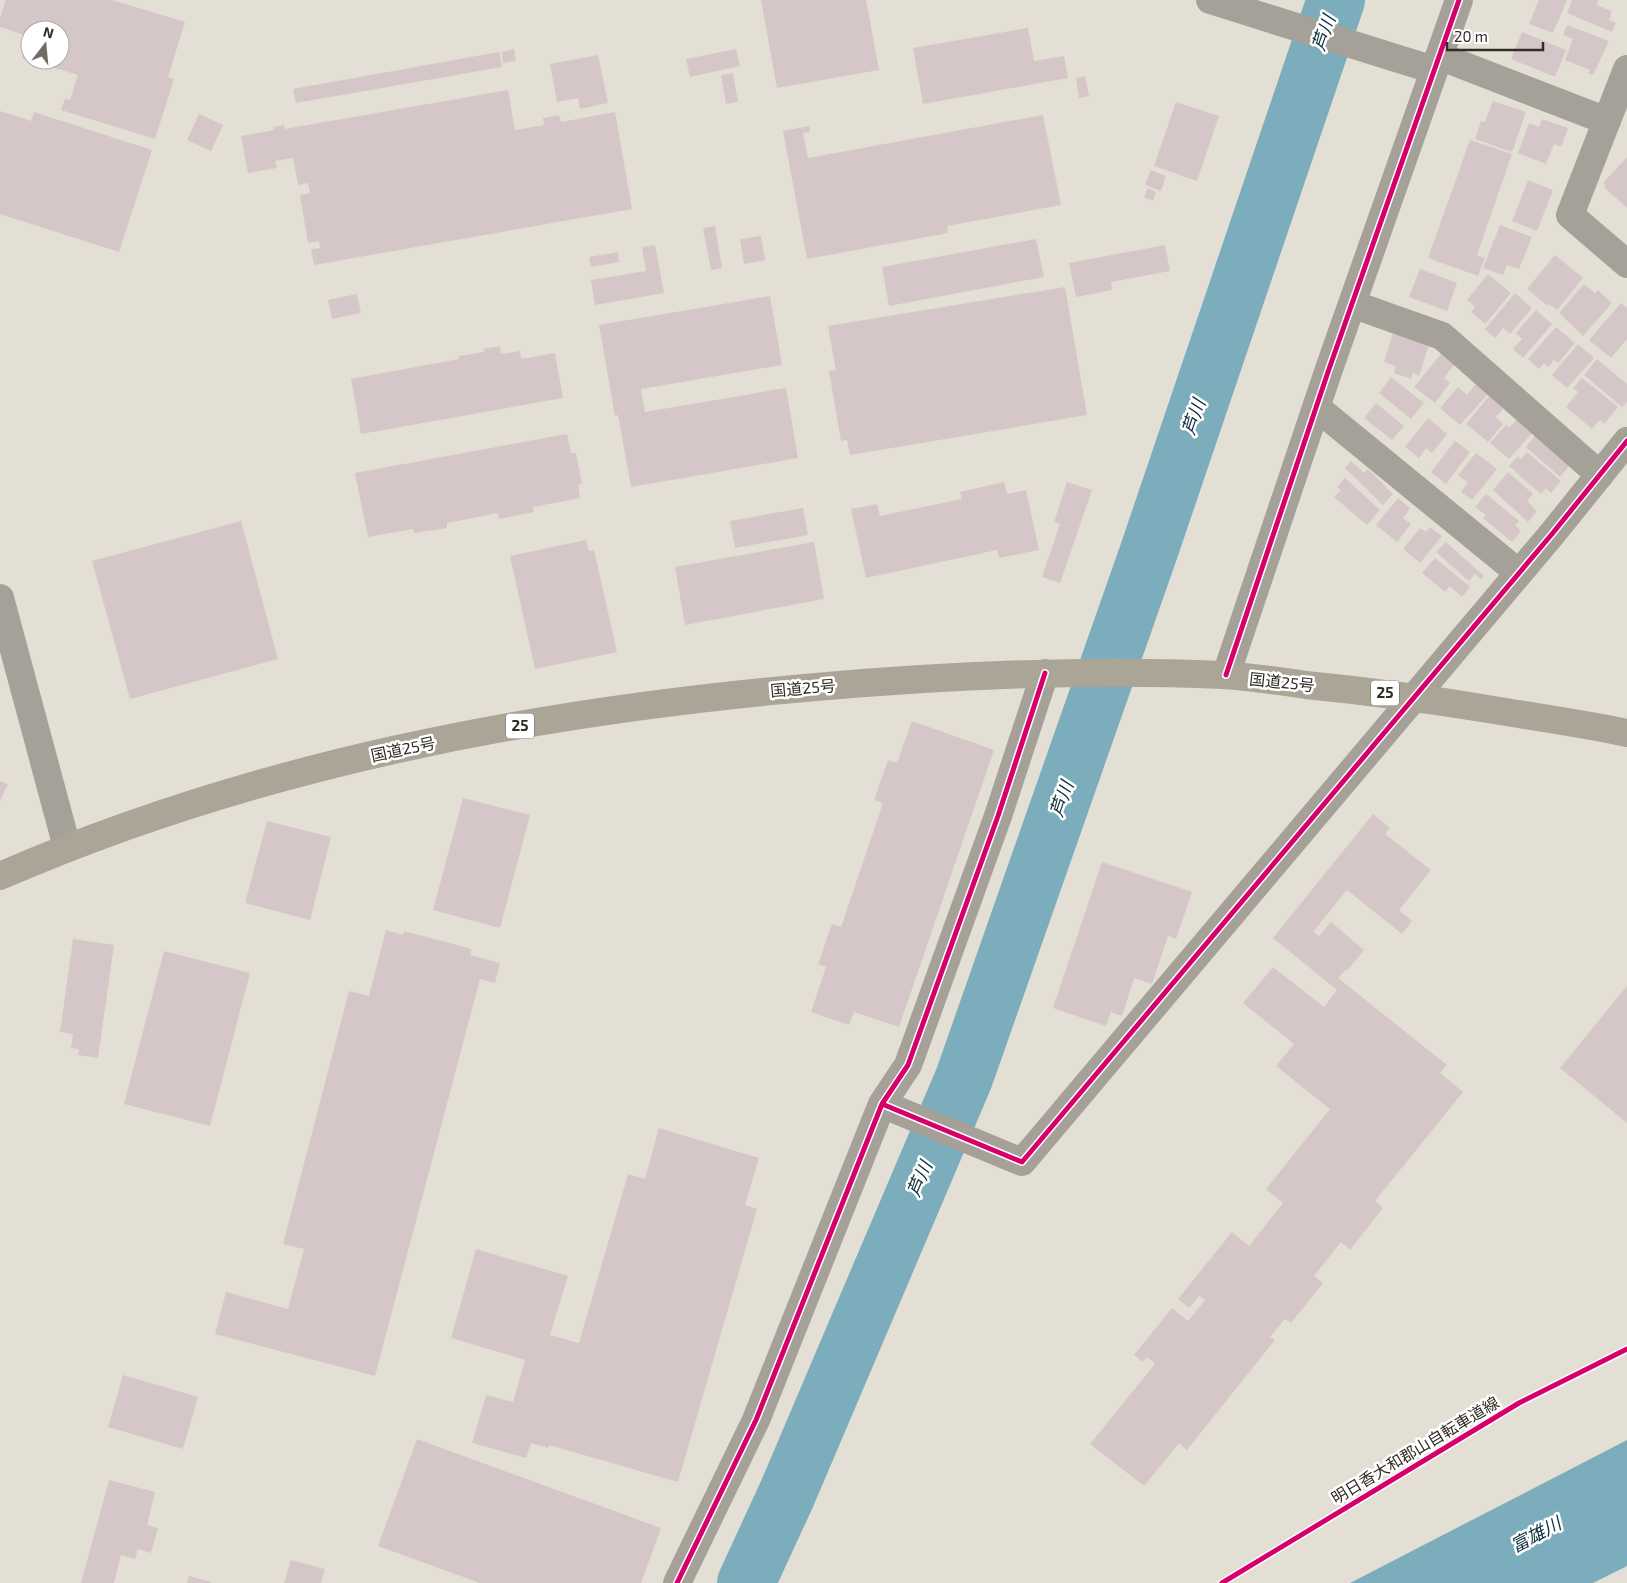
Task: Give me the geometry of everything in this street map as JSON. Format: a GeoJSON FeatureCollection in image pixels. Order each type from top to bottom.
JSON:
{"type":"FeatureCollection","features":[{"type":"Feature","properties":{"kind":"highway","name":"国道25号"},"geometry":{"type":"LineString","coordinates":[[0,876],[67,847],[203,800],[320,767],[477,733],[716,695],[936,676],[1053,673],[1226,676],[1414,697],[1627,733]]}},
{"type":"Feature","properties":{"kind":"street"},"geometry":{"type":"LineString","coordinates":[[1210,0],[1259,7],[1291,26],[1364,48],[1436,63],[1607,121]]}},
{"type":"Feature","properties":{"kind":"street"},"geometry":{"type":"LineString","coordinates":[[1226,676],[1316,407],[1459,0]]}},
{"type":"Feature","properties":{"kind":"street"},"geometry":{"type":"LineString","coordinates":[[1627,69],[1570,215],[1627,264]]}},
{"type":"Feature","properties":{"kind":"street"},"geometry":{"type":"LineString","coordinates":[[1352,304],[1442,336],[1600,475]]}},
{"type":"Feature","properties":{"kind":"street"},"geometry":{"type":"LineString","coordinates":[[1316,407],[1518,574]]}},
{"type":"Feature","properties":{"kind":"street"},"geometry":{"type":"LineString","coordinates":[[889,1107],[1022,1162],[1627,442]]}},
{"type":"Feature","properties":{"kind":"street"},"geometry":{"type":"LineString","coordinates":[[0,598],[67,847]]}},
{"type":"Feature","properties":{"kind":"street"},"geometry":{"type":"LineString","coordinates":[[677,1583],[756,1420],[908,1065],[998,816],[1053,673]]}},
{"type":"Feature","properties":{"kind":"water","name":"富雄川"},"geometry":{"type":"Polygon","coordinates":[[[1627,1440],[1627,1566],[1593,1583],[1350,1583],[1627,1440]]]}},
{"type":"Feature","properties":{"kind":"building"},"geometry":{"type":"Polygon","coordinates":[[[6,0],[112,0],[185,22],[168,77],[174,79],[155,139],[61,110],[65,99],[70,100],[78,75],[62,70],[70,70],[70,20],[20,20],[20,33],[0,27],[0,18],[6,0]]]}},
{"type":"Feature","properties":{"kind":"building"},"geometry":{"type":"Polygon","coordinates":[[[761,0],[866,0],[879,70],[777,88],[761,0]]]}},
{"type":"Feature","properties":{"kind":"building"},"geometry":{"type":"Polygon","coordinates":[[[1539,0],[1567,0],[1553,33],[1529,24],[1539,0]]]}},
{"type":"Feature","properties":{"kind":"building"},"geometry":{"type":"Polygon","coordinates":[[[1572,0],[1598,0],[1596,5],[1612,11],[1609,20],[1616,23],[1612,32],[1567,13],[1572,0]]]}},
{"type":"Feature","properties":{"kind":"building"},"geometry":{"type":"Polygon","coordinates":[[[1567,25],[1609,41],[1593,75],[1588,73],[1590,70],[1565,60],[1573,39],[1563,35],[1567,25]]]}},
{"type":"Feature","properties":{"kind":"building"},"geometry":{"type":"Polygon","coordinates":[[[1028,28],[1034,61],[1064,56],[1068,78],[923,104],[913,48],[1028,28]]]}},
{"type":"Feature","properties":{"kind":"building"},"geometry":{"type":"Polygon","coordinates":[[[1522,32],[1566,50],[1555,77],[1511,59],[1522,32]]]}},
{"type":"Feature","properties":{"kind":"building"},"geometry":{"type":"Polygon","coordinates":[[[514,49],[516,61],[503,63],[502,52],[514,49]]]}},
{"type":"Feature","properties":{"kind":"building"},"geometry":{"type":"Polygon","coordinates":[[[736,49],[740,66],[690,77],[686,59],[736,49]]]}},
{"type":"Feature","properties":{"kind":"building"},"geometry":{"type":"Polygon","coordinates":[[[499,52],[502,67],[296,103],[293,89],[499,52]]]}},
{"type":"Feature","properties":{"kind":"building"},"geometry":{"type":"Polygon","coordinates":[[[598,55],[608,103],[580,109],[578,98],[557,102],[550,64],[598,55]]]}},
{"type":"Feature","properties":{"kind":"building"},"geometry":{"type":"Polygon","coordinates":[[[733,73],[738,102],[726,104],[721,75],[733,73]]]}},
{"type":"Feature","properties":{"kind":"building"},"geometry":{"type":"Polygon","coordinates":[[[1085,76],[1089,96],[1079,98],[1076,78],[1085,76]]]}},
{"type":"Feature","properties":{"kind":"building"},"geometry":{"type":"Polygon","coordinates":[[[508,90],[515,130],[544,125],[543,118],[559,115],[561,122],[615,112],[632,209],[314,265],[311,249],[320,248],[319,241],[308,243],[300,195],[310,193],[308,183],[298,185],[293,158],[275,161],[277,168],[248,173],[241,136],[274,130],[274,127],[284,125],[285,129],[508,90]]]}},
{"type":"Feature","properties":{"kind":"building"},"geometry":{"type":"Polygon","coordinates":[[[1493,101],[1526,112],[1512,152],[1475,139],[1481,121],[1485,122],[1493,101]]]}},
{"type":"Feature","properties":{"kind":"building"},"geometry":{"type":"Polygon","coordinates":[[[1176,102],[1219,116],[1197,181],[1154,166],[1176,102]]]}},
{"type":"Feature","properties":{"kind":"building"},"geometry":{"type":"Polygon","coordinates":[[[0,111],[31,121],[34,112],[152,150],[119,252],[0,214],[0,111]]]}},
{"type":"Feature","properties":{"kind":"building"},"geometry":{"type":"Polygon","coordinates":[[[199,114],[223,125],[211,151],[187,140],[199,114]]]}},
{"type":"Feature","properties":{"kind":"building"},"geometry":{"type":"Polygon","coordinates":[[[1043,115],[1061,205],[947,226],[948,233],[807,259],[783,131],[809,126],[810,132],[803,133],[808,158],[1043,115]]]}},
{"type":"Feature","properties":{"kind":"building"},"geometry":{"type":"Polygon","coordinates":[[[1542,119],[1568,128],[1561,147],[1554,144],[1546,164],[1518,153],[1529,123],[1539,127],[1542,119]]]}},
{"type":"Feature","properties":{"kind":"building"},"geometry":{"type":"Polygon","coordinates":[[[1470,140],[1512,154],[1477,255],[1485,258],[1478,276],[1428,258],[1470,140]]]}},
{"type":"Feature","properties":{"kind":"building"},"geometry":{"type":"Polygon","coordinates":[[[1627,157],[1627,208],[1604,187],[1606,185],[1603,183],[1627,157]]]}},
{"type":"Feature","properties":{"kind":"building"},"geometry":{"type":"Polygon","coordinates":[[[1151,170],[1166,176],[1161,191],[1145,185],[1151,170]]]}},
{"type":"Feature","properties":{"kind":"building"},"geometry":{"type":"Polygon","coordinates":[[[1528,180],[1553,190],[1537,231],[1512,221],[1528,180]]]}},
{"type":"Feature","properties":{"kind":"building"},"geometry":{"type":"Polygon","coordinates":[[[1148,188],[1156,192],[1153,201],[1144,197],[1148,188]]]}},
{"type":"Feature","properties":{"kind":"building"},"geometry":{"type":"Polygon","coordinates":[[[1500,225],[1532,237],[1519,269],[1507,265],[1503,275],[1483,268],[1500,225]]]}},
{"type":"Feature","properties":{"kind":"building"},"geometry":{"type":"Polygon","coordinates":[[[715,226],[722,268],[711,270],[703,228],[715,226]]]}},
{"type":"Feature","properties":{"kind":"building"},"geometry":{"type":"Polygon","coordinates":[[[761,236],[765,260],[744,264],[740,239],[761,236]]]}},
{"type":"Feature","properties":{"kind":"building"},"geometry":{"type":"Polygon","coordinates":[[[1036,239],[1044,277],[889,306],[882,267],[1036,239]]]}},
{"type":"Feature","properties":{"kind":"building"},"geometry":{"type":"Polygon","coordinates":[[[655,245],[664,293],[595,305],[591,280],[646,271],[642,247],[655,245]]]}},
{"type":"Feature","properties":{"kind":"building"},"geometry":{"type":"Polygon","coordinates":[[[1165,245],[1170,271],[1111,282],[1112,290],[1076,297],[1069,263],[1165,245]]]}},
{"type":"Feature","properties":{"kind":"building"},"geometry":{"type":"Polygon","coordinates":[[[618,252],[619,262],[591,267],[589,257],[618,252]]]}},
{"type":"Feature","properties":{"kind":"building"},"geometry":{"type":"Polygon","coordinates":[[[1555,255],[1583,278],[1557,310],[1549,304],[1548,306],[1527,289],[1555,255]]]}},
{"type":"Feature","properties":{"kind":"building"},"geometry":{"type":"Polygon","coordinates":[[[1420,269],[1457,283],[1447,311],[1409,297],[1420,269]]]}},
{"type":"Feature","properties":{"kind":"building"},"geometry":{"type":"Polygon","coordinates":[[[1488,274],[1511,293],[1485,324],[1471,312],[1475,307],[1467,300],[1488,274]]]}},
{"type":"Feature","properties":{"kind":"building"},"geometry":{"type":"Polygon","coordinates":[[[1584,284],[1595,293],[1598,290],[1612,303],[1583,336],[1559,313],[1584,284]]]}},
{"type":"Feature","properties":{"kind":"building"},"geometry":{"type":"Polygon","coordinates":[[[1065,287],[1087,415],[850,455],[847,440],[841,441],[829,371],[836,370],[828,326],[1065,287]]]}},
{"type":"Feature","properties":{"kind":"building"},"geometry":{"type":"Polygon","coordinates":[[[1515,293],[1532,308],[1510,334],[1503,328],[1495,338],[1485,329],[1515,293]]]}},
{"type":"Feature","properties":{"kind":"building"},"geometry":{"type":"Polygon","coordinates":[[[357,294],[361,313],[332,319],[328,300],[357,294]]]}},
{"type":"Feature","properties":{"kind":"building"},"geometry":{"type":"Polygon","coordinates":[[[770,296],[782,365],[641,389],[645,412],[786,388],[798,458],[631,487],[618,415],[615,416],[599,325],[770,296]]]}},
{"type":"Feature","properties":{"kind":"building"},"geometry":{"type":"Polygon","coordinates":[[[1621,303],[1627,308],[1627,339],[1611,358],[1589,340],[1621,303]]]}},
{"type":"Feature","properties":{"kind":"building"},"geometry":{"type":"Polygon","coordinates":[[[1536,310],[1552,324],[1523,358],[1513,349],[1522,339],[1516,333],[1536,310]]]}},
{"type":"Feature","properties":{"kind":"building"},"geometry":{"type":"Polygon","coordinates":[[[1556,327],[1575,343],[1558,363],[1554,360],[1548,367],[1544,363],[1539,369],[1528,359],[1556,327]]]}},
{"type":"Feature","properties":{"kind":"building"},"geometry":{"type":"Polygon","coordinates":[[[1393,333],[1429,345],[1419,376],[1413,373],[1411,379],[1394,373],[1396,366],[1384,362],[1393,333]]]}},
{"type":"Feature","properties":{"kind":"building"},"geometry":{"type":"Polygon","coordinates":[[[1578,344],[1594,358],[1567,388],[1552,375],[1578,344]]]}},
{"type":"Feature","properties":{"kind":"building"},"geometry":{"type":"Polygon","coordinates":[[[500,346],[501,354],[520,351],[521,359],[555,353],[563,398],[361,434],[351,379],[459,359],[458,356],[484,352],[483,349],[500,346]]]}},
{"type":"Feature","properties":{"kind":"building"},"geometry":{"type":"Polygon","coordinates":[[[1441,354],[1454,365],[1444,378],[1450,383],[1435,403],[1414,387],[1441,354]]]}},
{"type":"Feature","properties":{"kind":"building"},"geometry":{"type":"Polygon","coordinates":[[[1597,359],[1627,384],[1627,402],[1622,407],[1584,375],[1597,359]]]}},
{"type":"Feature","properties":{"kind":"building"},"geometry":{"type":"Polygon","coordinates":[[[1391,377],[1424,403],[1411,419],[1379,393],[1391,377]]]}},
{"type":"Feature","properties":{"kind":"building"},"geometry":{"type":"Polygon","coordinates":[[[1582,378],[1618,407],[1604,424],[1600,420],[1592,429],[1566,407],[1578,392],[1573,388],[1582,378]]]}},
{"type":"Feature","properties":{"kind":"building"},"geometry":{"type":"Polygon","coordinates":[[[1476,384],[1488,394],[1460,425],[1440,408],[1458,387],[1467,395],[1476,384]]]}},
{"type":"Feature","properties":{"kind":"building"},"geometry":{"type":"Polygon","coordinates":[[[1490,395],[1504,408],[1496,417],[1503,424],[1488,442],[1466,424],[1490,395]]]}},
{"type":"Feature","properties":{"kind":"building"},"geometry":{"type":"Polygon","coordinates":[[[1376,403],[1404,426],[1392,440],[1364,418],[1376,403]]]}},
{"type":"Feature","properties":{"kind":"building"},"geometry":{"type":"Polygon","coordinates":[[[1428,418],[1447,434],[1432,453],[1426,448],[1419,458],[1405,447],[1428,418]]]}},
{"type":"Feature","properties":{"kind":"building"},"geometry":{"type":"Polygon","coordinates":[[[1518,418],[1534,431],[1509,459],[1490,443],[1506,425],[1509,428],[1518,418]]]}},
{"type":"Feature","properties":{"kind":"building"},"geometry":{"type":"Polygon","coordinates":[[[567,434],[571,453],[576,453],[582,484],[578,485],[580,498],[533,507],[534,512],[499,519],[498,513],[447,523],[447,528],[414,533],[413,529],[368,537],[355,473],[567,434]]]}},
{"type":"Feature","properties":{"kind":"building"},"geometry":{"type":"Polygon","coordinates":[[[1535,436],[1571,464],[1560,477],[1526,447],[1535,436]]]}},
{"type":"Feature","properties":{"kind":"building"},"geometry":{"type":"Polygon","coordinates":[[[1455,441],[1470,452],[1446,484],[1431,472],[1455,441]]]}},
{"type":"Feature","properties":{"kind":"building"},"geometry":{"type":"Polygon","coordinates":[[[1527,452],[1561,481],[1551,493],[1546,488],[1541,494],[1509,466],[1518,456],[1521,459],[1527,452]]]}},
{"type":"Feature","properties":{"kind":"building"},"geometry":{"type":"Polygon","coordinates":[[[1476,453],[1497,469],[1472,500],[1461,492],[1468,483],[1458,475],[1476,453]]]}},
{"type":"Feature","properties":{"kind":"building"},"geometry":{"type":"Polygon","coordinates":[[[1351,461],[1364,473],[1368,469],[1393,494],[1383,505],[1345,468],[1351,461]]]}},
{"type":"Feature","properties":{"kind":"building"},"geometry":{"type":"Polygon","coordinates":[[[1508,472],[1533,494],[1527,501],[1537,511],[1528,522],[1493,490],[1508,472]]]}},
{"type":"Feature","properties":{"kind":"building"},"geometry":{"type":"Polygon","coordinates":[[[1345,478],[1380,510],[1367,525],[1334,497],[1341,490],[1337,487],[1345,478]]]}},
{"type":"Feature","properties":{"kind":"building"},"geometry":{"type":"Polygon","coordinates":[[[1004,482],[1007,494],[1026,490],[1039,550],[999,558],[997,550],[866,578],[851,509],[877,504],[880,516],[962,499],[960,492],[1004,482]]]}},
{"type":"Feature","properties":{"kind":"building"},"geometry":{"type":"Polygon","coordinates":[[[1067,482],[1092,490],[1060,583],[1042,577],[1060,524],[1054,522],[1067,482]]]}},
{"type":"Feature","properties":{"kind":"building"},"geometry":{"type":"Polygon","coordinates":[[[1486,494],[1519,521],[1515,525],[1521,531],[1512,542],[1483,518],[1486,515],[1475,507],[1486,494]]]}},
{"type":"Feature","properties":{"kind":"building"},"geometry":{"type":"Polygon","coordinates":[[[1398,498],[1410,508],[1403,518],[1411,524],[1397,542],[1376,525],[1398,498]]]}},
{"type":"Feature","properties":{"kind":"building"},"geometry":{"type":"Polygon","coordinates":[[[803,508],[808,535],[735,548],[730,521],[803,508]]]}},
{"type":"Feature","properties":{"kind":"building"},"geometry":{"type":"Polygon","coordinates":[[[241,521],[278,659],[130,699],[92,561],[241,521]]]}},
{"type":"Feature","properties":{"kind":"building"},"geometry":{"type":"Polygon","coordinates":[[[1430,527],[1442,536],[1420,563],[1403,549],[1420,528],[1426,532],[1430,527]]]}},
{"type":"Feature","properties":{"kind":"building"},"geometry":{"type":"Polygon","coordinates":[[[586,540],[589,551],[594,550],[617,652],[535,669],[510,556],[586,540]]]}},
{"type":"Feature","properties":{"kind":"building"},"geometry":{"type":"Polygon","coordinates":[[[814,542],[824,599],[685,625],[675,567],[814,542]]]}},
{"type":"Feature","properties":{"kind":"building"},"geometry":{"type":"Polygon","coordinates":[[[1446,542],[1484,576],[1481,579],[1475,574],[1469,581],[1436,552],[1446,542]]]}},
{"type":"Feature","properties":{"kind":"building"},"geometry":{"type":"Polygon","coordinates":[[[1435,558],[1470,587],[1462,597],[1450,586],[1445,592],[1422,573],[1435,558]]]}},
{"type":"Feature","properties":{"kind":"building"},"geometry":{"type":"Polygon","coordinates":[[[912,721],[994,750],[899,1027],[854,1012],[849,1025],[811,1012],[826,967],[818,964],[832,924],[841,927],[883,803],[874,800],[888,760],[897,763],[912,721]]]}},
{"type":"Feature","properties":{"kind":"building"},"geometry":{"type":"Polygon","coordinates":[[[0,781],[8,784],[0,801],[0,781]]]}},
{"type":"Feature","properties":{"kind":"building"},"geometry":{"type":"Polygon","coordinates":[[[463,798],[530,815],[500,928],[433,910],[463,798]]]}},
{"type":"Feature","properties":{"kind":"building"},"geometry":{"type":"Polygon","coordinates":[[[1373,814],[1390,828],[1385,834],[1431,870],[1399,910],[1412,921],[1402,934],[1347,890],[1313,932],[1319,936],[1331,922],[1364,950],[1347,971],[1346,969],[1338,978],[1447,1065],[1440,1073],[1463,1092],[1375,1201],[1383,1208],[1350,1250],[1341,1242],[1314,1276],[1323,1283],[1291,1323],[1285,1319],[1270,1337],[1275,1340],[1187,1450],[1179,1443],[1144,1486],[1090,1444],[1155,1364],[1147,1357],[1143,1362],[1134,1355],[1172,1308],[1188,1321],[1205,1300],[1199,1296],[1189,1308],[1178,1299],[1232,1232],[1249,1246],[1283,1203],[1266,1189],[1330,1109],[1276,1066],[1294,1044],[1243,1003],[1273,967],[1324,1007],[1337,990],[1273,938],[1373,814]]]}},
{"type":"Feature","properties":{"kind":"building"},"geometry":{"type":"Polygon","coordinates":[[[267,821],[331,837],[310,920],[245,903],[267,821]]]}},
{"type":"Feature","properties":{"kind":"building"},"geometry":{"type":"Polygon","coordinates":[[[1102,862],[1192,892],[1176,939],[1168,936],[1152,984],[1134,978],[1122,1016],[1111,1012],[1106,1026],[1053,1008],[1102,862]]]}},
{"type":"Feature","properties":{"kind":"building"},"geometry":{"type":"Polygon","coordinates":[[[386,930],[403,935],[404,931],[472,949],[470,955],[500,963],[495,983],[480,979],[375,1376],[215,1334],[226,1292],[288,1309],[304,1249],[283,1244],[349,991],[369,996],[386,930]]]}},
{"type":"Feature","properties":{"kind":"building"},"geometry":{"type":"Polygon","coordinates":[[[73,939],[114,945],[98,1058],[78,1055],[79,1049],[71,1048],[73,1034],[60,1032],[73,939]]]}},
{"type":"Feature","properties":{"kind":"building"},"geometry":{"type":"Polygon","coordinates":[[[164,951],[250,973],[210,1126],[124,1104],[164,951]]]}},
{"type":"Feature","properties":{"kind":"building"},"geometry":{"type":"Polygon","coordinates":[[[1627,986],[1627,1123],[1560,1068],[1627,986]]]}},
{"type":"Feature","properties":{"kind":"building"},"geometry":{"type":"Polygon","coordinates":[[[659,1128],[759,1158],[745,1205],[757,1209],[678,1482],[549,1445],[548,1448],[531,1443],[526,1458],[472,1443],[486,1395],[513,1402],[525,1360],[451,1338],[476,1249],[568,1276],[550,1335],[579,1343],[628,1174],[645,1179],[659,1128]]]}},
{"type":"Feature","properties":{"kind":"building"},"geometry":{"type":"Polygon","coordinates":[[[123,1375],[198,1397],[183,1449],[108,1427],[123,1375]]]}},
{"type":"Feature","properties":{"kind":"building"},"geometry":{"type":"Polygon","coordinates":[[[417,1439],[661,1528],[641,1583],[480,1583],[378,1546],[417,1439]]]}},
{"type":"Feature","properties":{"kind":"building"},"geometry":{"type":"Polygon","coordinates":[[[109,1480],[155,1492],[147,1525],[158,1528],[151,1553],[138,1549],[135,1559],[121,1555],[114,1583],[81,1583],[109,1480]]]}},
{"type":"Feature","properties":{"kind":"building"},"geometry":{"type":"Polygon","coordinates":[[[291,1560],[325,1569],[321,1583],[284,1583],[291,1560]]]}},
{"type":"Feature","properties":{"kind":"building"},"geometry":{"type":"Polygon","coordinates":[[[189,1576],[211,1582],[211,1583],[187,1583],[189,1576]]]}},
{"type":"Feature","properties":{"kind":"waterway","name":"芦川"},"geometry":{"type":"LineString","coordinates":[[746,1583],[787,1494],[964,1078],[1149,551],[1336,0]]}},
{"type":"Feature","properties":{"kind":"cycle path"},"geometry":{"type":"LineString","coordinates":[[1226,675],[1329,369],[1459,0]]}},
{"type":"Feature","properties":{"kind":"cycle path"},"geometry":{"type":"LineString","coordinates":[[882,1104],[1022,1162],[1552,534],[1627,441]]}},
{"type":"Feature","properties":{"kind":"cycle path"},"geometry":{"type":"LineString","coordinates":[[677,1583],[756,1420],[882,1104],[908,1065],[998,816],[1045,673]]}},
{"type":"Feature","properties":{"kind":"cycle path","name":"明日香大和郡山自転車道線"},"geometry":{"type":"LineString","coordinates":[[1222,1583],[1519,1403],[1627,1349]]}}]}
